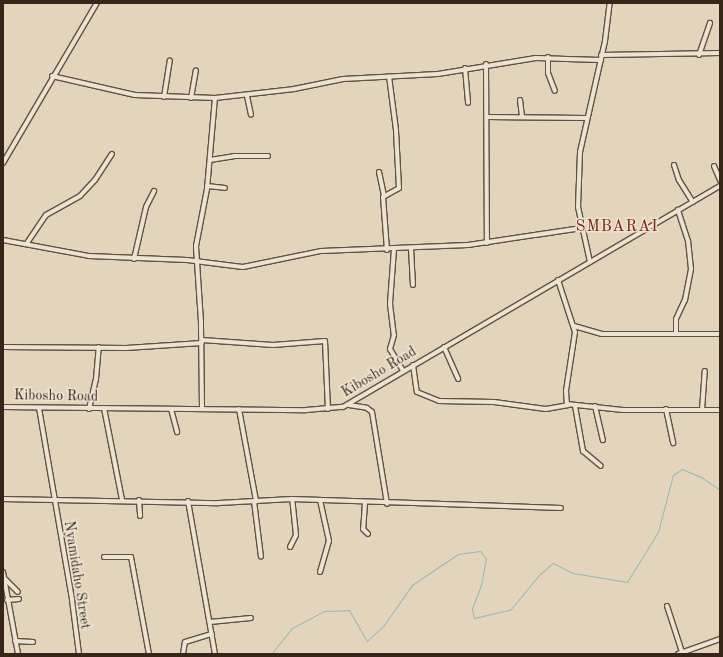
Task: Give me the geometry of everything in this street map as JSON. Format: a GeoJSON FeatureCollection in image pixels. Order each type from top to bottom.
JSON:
{"type":"FeatureCollection","features":[{"type":"Feature","properties":{"kind":"street"},"geometry":{"type":"LineString","coordinates":[[3,163],[52,76],[97,3]]}},
{"type":"Feature","properties":{"kind":"street"},"geometry":{"type":"LineString","coordinates":[[590,262],[582,228],[578,184],[586,118],[610,15],[610,3]]}},
{"type":"Feature","properties":{"kind":"street"},"geometry":{"type":"LineString","coordinates":[[699,55],[710,23]]}},
{"type":"Feature","properties":{"kind":"street"},"geometry":{"type":"LineString","coordinates":[[52,76],[123,94],[164,97],[215,98],[247,96],[343,79],[428,75],[486,64],[548,57],[601,58],[720,53]]}},
{"type":"Feature","properties":{"kind":"street"},"geometry":{"type":"LineString","coordinates":[[548,57],[548,73],[555,91]]}},
{"type":"Feature","properties":{"kind":"street"},"geometry":{"type":"LineString","coordinates":[[164,97],[170,60]]}},
{"type":"Feature","properties":{"kind":"street"},"geometry":{"type":"LineString","coordinates":[[486,64],[487,117],[485,185],[487,242]]}},
{"type":"Feature","properties":{"kind":"street"},"geometry":{"type":"LineString","coordinates":[[465,68],[468,103]]}},
{"type":"Feature","properties":{"kind":"street"},"geometry":{"type":"LineString","coordinates":[[191,98],[196,70]]}},
{"type":"Feature","properties":{"kind":"street"},"geometry":{"type":"LineString","coordinates":[[384,196],[398,191],[399,188],[396,130],[389,76]]}},
{"type":"Feature","properties":{"kind":"street"},"geometry":{"type":"LineString","coordinates":[[247,96],[251,115]]}},
{"type":"Feature","properties":{"kind":"street"},"geometry":{"type":"LineString","coordinates":[[202,408],[202,341],[197,240],[208,186],[215,98]]}},
{"type":"Feature","properties":{"kind":"street"},"geometry":{"type":"LineString","coordinates":[[520,100],[522,117]]}},
{"type":"Feature","properties":{"kind":"street"},"geometry":{"type":"LineString","coordinates":[[487,117],[586,118]]}},
{"type":"Feature","properties":{"kind":"street"},"geometry":{"type":"LineString","coordinates":[[27,243],[46,215],[80,196],[95,180],[112,154]]}},
{"type":"Feature","properties":{"kind":"street"},"geometry":{"type":"LineString","coordinates":[[210,160],[234,156],[268,156]]}},
{"type":"Feature","properties":{"kind":"street"},"geometry":{"type":"LineString","coordinates":[[674,166],[679,180],[693,202]]}},
{"type":"Feature","properties":{"kind":"street"},"geometry":{"type":"LineString","coordinates":[[714,166],[720,180]]}},
{"type":"Feature","properties":{"kind":"street"},"geometry":{"type":"LineString","coordinates":[[379,172],[384,196],[387,250]]}},
{"type":"Feature","properties":{"kind":"street"},"geometry":{"type":"LineString","coordinates":[[208,186],[224,188]]}},
{"type":"Feature","properties":{"kind":"street","name":"Kibosho Road"},"geometry":{"type":"LineString","coordinates":[[3,407],[89,409],[328,409],[349,405],[413,365],[720,186]]}},
{"type":"Feature","properties":{"kind":"street"},"geometry":{"type":"LineString","coordinates":[[134,259],[146,207],[154,191]]}},
{"type":"Feature","properties":{"kind":"street"},"geometry":{"type":"LineString","coordinates":[[676,334],[676,319],[685,300],[691,269],[689,246],[678,210]]}},
{"type":"Feature","properties":{"kind":"street"},"geometry":{"type":"LineString","coordinates":[[3,240],[27,243],[89,256],[197,261],[243,267],[321,251],[387,250],[487,242],[582,228]]}},
{"type":"Feature","properties":{"kind":"street"},"geometry":{"type":"LineString","coordinates":[[411,248],[413,285]]}},
{"type":"Feature","properties":{"kind":"street"},"geometry":{"type":"LineString","coordinates":[[394,249],[390,304],[394,335],[390,349],[403,371]]}},
{"type":"Feature","properties":{"kind":"street"},"geometry":{"type":"LineString","coordinates":[[558,280],[574,326],[566,391],[569,405]]}},
{"type":"Feature","properties":{"kind":"street"},"geometry":{"type":"LineString","coordinates":[[574,326],[602,334],[720,334]]}},
{"type":"Feature","properties":{"kind":"street"},"geometry":{"type":"LineString","coordinates":[[3,347],[126,348],[202,341],[274,345],[316,340],[325,341],[328,409]]}},
{"type":"Feature","properties":{"kind":"street"},"geometry":{"type":"LineString","coordinates":[[89,409],[96,379],[99,347]]}},
{"type":"Feature","properties":{"kind":"street"},"geometry":{"type":"LineString","coordinates":[[444,347],[458,379]]}},
{"type":"Feature","properties":{"kind":"street"},"geometry":{"type":"LineString","coordinates":[[413,365],[417,392],[439,401],[494,402],[546,409],[569,405],[595,406],[623,410],[720,410]]}},
{"type":"Feature","properties":{"kind":"street"},"geometry":{"type":"LineString","coordinates":[[702,410],[705,371]]}},
{"type":"Feature","properties":{"kind":"street"},"geometry":{"type":"LineString","coordinates":[[349,405],[367,408],[372,412],[387,504]]}},
{"type":"Feature","properties":{"kind":"street"},"geometry":{"type":"LineString","coordinates":[[575,406],[583,451],[601,466]]}},
{"type":"Feature","properties":{"kind":"street"},"geometry":{"type":"LineString","coordinates":[[595,406],[603,440]]}},
{"type":"Feature","properties":{"kind":"street","name":"Nyamidaho Street"},"geometry":{"type":"LineString","coordinates":[[39,408],[79,654]]}},
{"type":"Feature","properties":{"kind":"street"},"geometry":{"type":"LineString","coordinates":[[104,408],[122,500]]}},
{"type":"Feature","properties":{"kind":"street"},"geometry":{"type":"LineString","coordinates":[[172,408],[177,432]]}},
{"type":"Feature","properties":{"kind":"street"},"geometry":{"type":"LineString","coordinates":[[239,409],[255,501],[261,557]]}},
{"type":"Feature","properties":{"kind":"street"},"geometry":{"type":"LineString","coordinates":[[666,409],[673,444]]}},
{"type":"Feature","properties":{"kind":"street"},"geometry":{"type":"LineString","coordinates":[[3,499],[188,501],[320,500],[387,504],[561,508]]}},
{"type":"Feature","properties":{"kind":"street"},"geometry":{"type":"LineString","coordinates":[[138,500],[140,516]]}},
{"type":"Feature","properties":{"kind":"street"},"geometry":{"type":"LineString","coordinates":[[290,547],[296,535],[292,500]]}},
{"type":"Feature","properties":{"kind":"street"},"geometry":{"type":"LineString","coordinates":[[320,500],[329,541],[322,558],[320,572]]}},
{"type":"Feature","properties":{"kind":"street"},"geometry":{"type":"LineString","coordinates":[[188,501],[215,654]]}},
{"type":"Feature","properties":{"kind":"street"},"geometry":{"type":"LineString","coordinates":[[365,503],[363,529],[368,534]]}},
{"type":"Feature","properties":{"kind":"street"},"geometry":{"type":"LineString","coordinates":[[104,557],[131,557],[149,654]]}},
{"type":"Feature","properties":{"kind":"street"},"geometry":{"type":"LineString","coordinates":[[3,572],[18,654]]}},
{"type":"Feature","properties":{"kind":"street"},"geometry":{"type":"LineString","coordinates":[[4,579],[18,592]]}},
{"type":"Feature","properties":{"kind":"street"},"geometry":{"type":"LineString","coordinates":[[7,600],[19,600]]}},
{"type":"Feature","properties":{"kind":"street"},"geometry":{"type":"LineString","coordinates":[[667,606],[680,653],[720,639]]}},
{"type":"Feature","properties":{"kind":"street"},"geometry":{"type":"LineString","coordinates":[[210,622],[251,618]]}},
{"type":"Feature","properties":{"kind":"street"},"geometry":{"type":"LineString","coordinates":[[183,654],[185,642],[212,634]]}},
{"type":"Feature","properties":{"kind":"street"},"geometry":{"type":"LineString","coordinates":[[15,641],[33,642]]}},
{"type":"Feature","properties":{"kind":"waterway"},"geometry":{"type":"LineString","coordinates":[[271,654],[292,628],[324,611],[349,610],[367,641],[384,625],[412,585],[458,554],[480,551],[486,559],[481,585],[472,609],[474,618],[510,610],[539,575],[553,563],[573,573],[627,582],[658,532],[673,475],[682,469],[701,477],[720,490]]}},
{"type":"Feature","properties":{"kind":"district","name":"SMBARAI"},"geometry":{"type":"Point","coordinates":[617,227]}}]}
